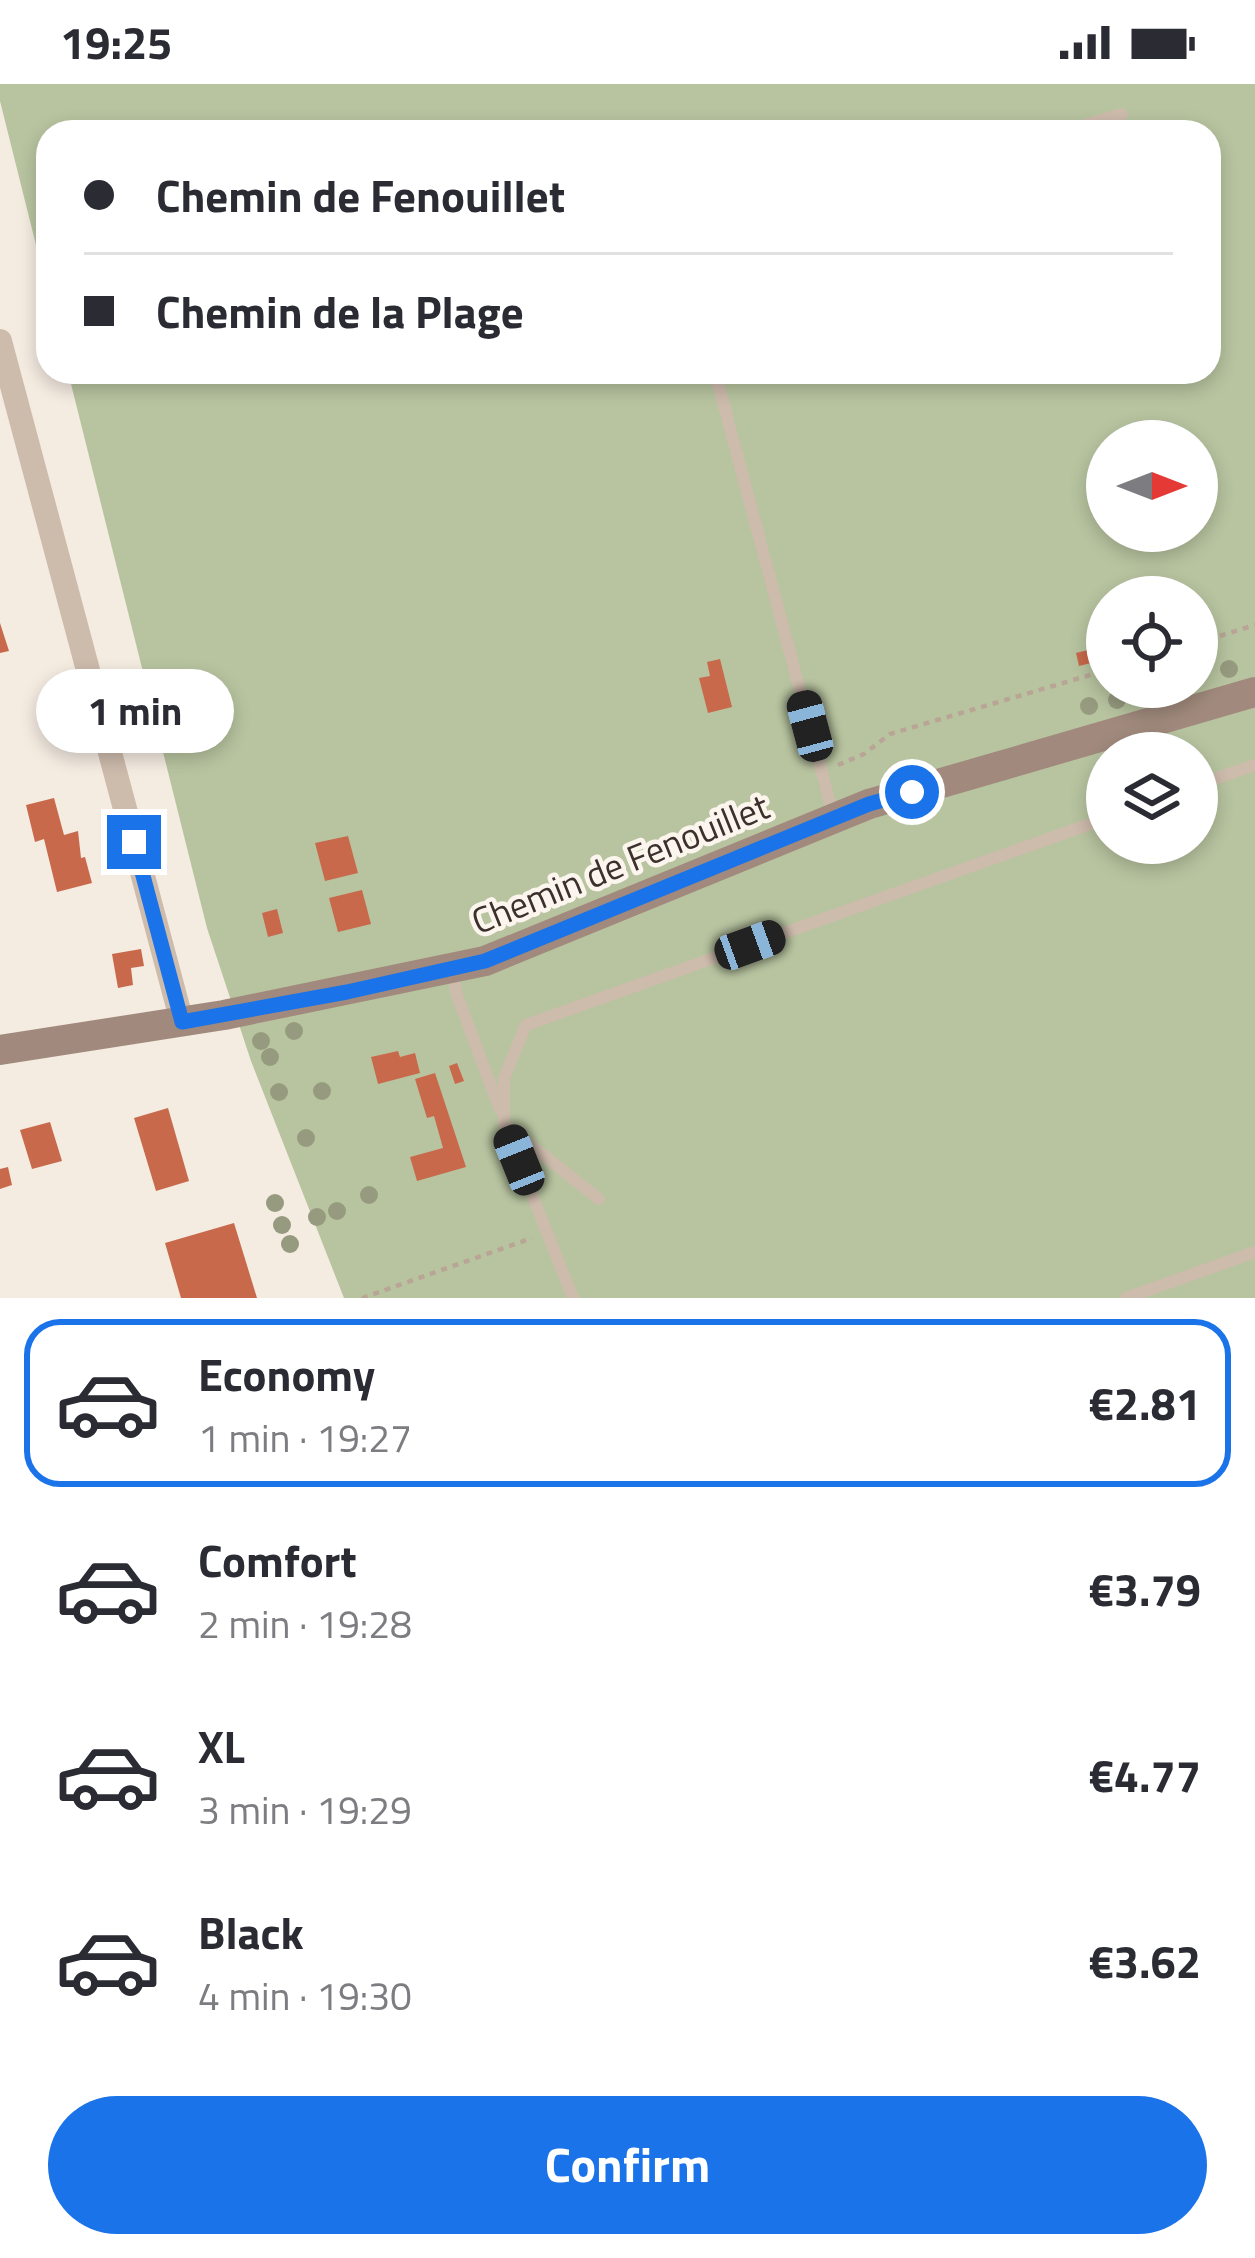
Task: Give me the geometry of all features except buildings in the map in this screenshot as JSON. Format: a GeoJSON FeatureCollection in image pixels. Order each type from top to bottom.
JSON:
{"type":"FeatureCollection","features":[{"type":"Feature","properties":{"kind":"street"},"geometry":{"type":"LineString","coordinates":[[1,347],[182,1022]]}},
{"type":"Feature","properties":{"kind":"street","name":"Chemin de Fenouillet"},"geometry":{"type":"LineString","coordinates":[[0,1050],[182,1022],[485,961],[869,804],[1255,692]]}},
{"type":"Feature","properties":{"kind":"lane"},"geometry":{"type":"LineString","coordinates":[[1104,120],[1122,115]]}},
{"type":"Feature","properties":{"kind":"lane"},"geometry":{"type":"LineString","coordinates":[[719,384],[834,819]]}},
{"type":"Feature","properties":{"kind":"lane"},"geometry":{"type":"LineString","coordinates":[[1218,778],[1255,765]]}},
{"type":"Feature","properties":{"kind":"lane"},"geometry":{"type":"LineString","coordinates":[[505,1124],[504,1078],[526,1025],[1086,825]]}},
{"type":"Feature","properties":{"kind":"lane"},"geometry":{"type":"LineString","coordinates":[[452,970],[457,995],[572,1298]]}},
{"type":"Feature","properties":{"kind":"lane"},"geometry":{"type":"LineString","coordinates":[[505,1124],[599,1198]]}},
{"type":"Feature","properties":{"kind":"lane"},"geometry":{"type":"LineString","coordinates":[[1126,1298],[1255,1252]]}},
{"type":"Feature","properties":{"kind":"path"},"geometry":{"type":"LineString","coordinates":[[1218,637],[1255,626]]}},
{"type":"Feature","properties":{"kind":"path"},"geometry":{"type":"LineString","coordinates":[[822,772],[864,754],[890,734],[1086,676]]}},
{"type":"Feature","properties":{"kind":"path"},"geometry":{"type":"LineString","coordinates":[[362,1298],[549,1232]]}},
{"type":"Feature","properties":{"kind":"green space"},"geometry":{"type":"Polygon","coordinates":[[[0,84],[1255,84],[1255,1298],[344,1298],[251,1061],[207,928],[71,384],[1221,384],[1221,120],[36,120],[36,245],[0,101],[0,84]]]}},
{"type":"Feature","properties":{"kind":"route"},"geometry":{"type":"LineString","coordinates":[[134,842],[182,1022],[485,961],[869,804],[912,792]]}}]}
